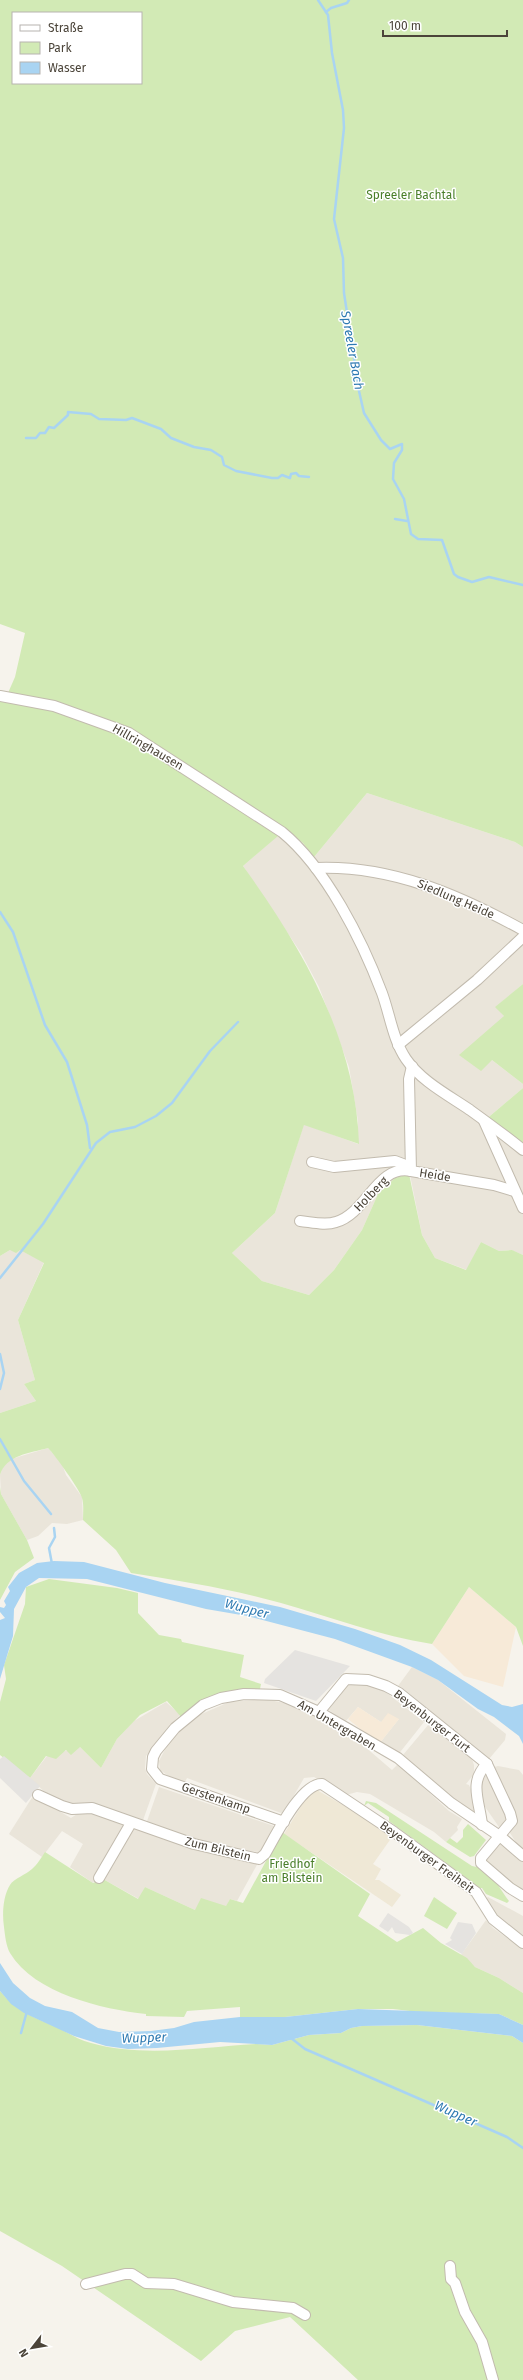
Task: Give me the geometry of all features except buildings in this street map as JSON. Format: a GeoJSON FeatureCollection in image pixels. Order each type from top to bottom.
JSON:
{"type":"FeatureCollection","features":[{"type":"Feature","properties":{"kind":"street","name":"Hillringhausen"},"geometry":{"type":"LineString","coordinates":[[0,696],[54,706],[129,734],[282,832],[296,844],[316,868]]}},
{"type":"Feature","properties":{"kind":"street","name":"Siedlung Heide"},"geometry":{"type":"LineString","coordinates":[[316,868],[339,867],[372,872],[423,884],[474,905],[523,930]]}},
{"type":"Feature","properties":{"kind":"street"},"geometry":{"type":"LineString","coordinates":[[316,868],[371,967],[388,1009],[398,1045],[412,1066],[523,1150]]}},
{"type":"Feature","properties":{"kind":"street"},"geometry":{"type":"LineString","coordinates":[[398,1045],[477,980],[523,937]]}},
{"type":"Feature","properties":{"kind":"street","name":"Heide"},"geometry":{"type":"LineString","coordinates":[[412,1066],[409,1080],[411,1171],[494,1185],[514,1191]]}},
{"type":"Feature","properties":{"kind":"street"},"geometry":{"type":"LineString","coordinates":[[484,1120],[514,1191],[523,1208]]}},
{"type":"Feature","properties":{"kind":"street","name":"Holberg"},"geometry":{"type":"LineString","coordinates":[[312,1162],[334,1167],[394,1161],[403,1164],[411,1171]]}},
{"type":"Feature","properties":{"kind":"street","name":"Holberg"},"geometry":{"type":"LineString","coordinates":[[300,1220],[320,1223],[336,1223],[357,1211],[386,1177],[401,1169],[411,1171]]}},
{"type":"Feature","properties":{"kind":"street","name":"Beyenburger Furt"},"geometry":{"type":"LineString","coordinates":[[319,1712],[342,1682],[352,1678],[368,1680],[399,1693],[487,1764],[512,1818],[511,1825],[501,1837]]}},
{"type":"Feature","properties":{"kind":"street","name":"Am Untergraben"},"geometry":{"type":"LineString","coordinates":[[152,1769],[153,1757],[175,1728],[203,1705],[221,1698],[260,1693],[280,1695],[319,1712],[398,1758],[451,1803],[501,1837],[523,1856]]}},
{"type":"Feature","properties":{"kind":"street"},"geometry":{"type":"LineString","coordinates":[[482,1825],[475,1787],[480,1771],[487,1764]]}},
{"type":"Feature","properties":{"kind":"street","name":"Gerstenkamp"},"geometry":{"type":"LineString","coordinates":[[152,1769],[160,1779],[284,1822]]}},
{"type":"Feature","properties":{"kind":"street","name":"Zum Bilstein"},"geometry":{"type":"LineString","coordinates":[[38,1795],[72,1809],[92,1808],[194,1844],[259,1859],[265,1854],[284,1822],[307,1789],[318,1784]]}},
{"type":"Feature","properties":{"kind":"street","name":"Beyenburger Freiheit"},"geometry":{"type":"LineString","coordinates":[[318,1784],[325,1786],[394,1832],[476,1892],[492,1919],[523,1944]]}},
{"type":"Feature","properties":{"kind":"street"},"geometry":{"type":"LineString","coordinates":[[99,1878],[131,1823]]}},
{"type":"Feature","properties":{"kind":"street"},"geometry":{"type":"LineString","coordinates":[[501,1837],[481,1858],[481,1863],[510,1888],[523,1896]]}},
{"type":"Feature","properties":{"kind":"street"},"geometry":{"type":"LineString","coordinates":[[450,2266],[452,2279],[465,2312],[482,2342],[493,2380]]}},
{"type":"Feature","properties":{"kind":"street"},"geometry":{"type":"LineString","coordinates":[[86,2284],[124,2274],[132,2274],[146,2283],[174,2284],[233,2302],[293,2308],[305,2315]]}},
{"type":"Feature","properties":{"kind":"shaded area"},"geometry":{"type":"Polygon","coordinates":[[[367,793],[515,842],[523,847],[523,984],[496,1007],[504,1016],[492,1060],[523,1084],[523,1088],[485,1120],[523,1150],[523,1255],[511,1250],[499,1251],[481,1242],[467,1270],[435,1258],[422,1235],[410,1175],[378,1194],[362,1230],[334,1270],[309,1295],[262,1281],[232,1253],[275,1213],[304,1124],[358,1144],[358,1121],[349,1067],[319,987],[301,953],[243,866],[285,829],[303,843],[314,857],[367,793]]]}},
{"type":"Feature","properties":{"kind":"shaded area"},"geometry":{"type":"Polygon","coordinates":[[[10,1250],[20,1250],[44,1262],[18,1320],[35,1380],[24,1384],[36,1401],[0,1413],[0,1256],[10,1250]]]}},
{"type":"Feature","properties":{"kind":"shaded area"},"geometry":{"type":"Polygon","coordinates":[[[48,1448],[62,1464],[66,1475],[82,1497],[83,1520],[67,1524],[52,1523],[38,1536],[27,1540],[1,1494],[0,1475],[3,1466],[8,1460],[48,1448]]]}},
{"type":"Feature","properties":{"kind":"shaded area"},"geometry":{"type":"Polygon","coordinates":[[[469,1587],[516,1627],[503,1687],[464,1676],[432,1644],[469,1587]]]}},
{"type":"Feature","properties":{"kind":"shaded area"},"geometry":{"type":"Polygon","coordinates":[[[295,1650],[350,1666],[316,1701],[264,1683],[265,1679],[295,1650]]]}},
{"type":"Feature","properties":{"kind":"shaded area"},"geometry":{"type":"Polygon","coordinates":[[[412,1667],[438,1680],[506,1734],[505,1740],[489,1759],[404,1689],[398,1686],[412,1667]]]}},
{"type":"Feature","properties":{"kind":"shaded area"},"geometry":{"type":"Polygon","coordinates":[[[359,1682],[383,1690],[424,1722],[397,1756],[379,1744],[399,1719],[381,1722],[358,1707],[345,1722],[325,1707],[346,1684],[359,1682]]]}},
{"type":"Feature","properties":{"kind":"shaded area"},"geometry":{"type":"Polygon","coordinates":[[[264,1699],[285,1703],[312,1714],[364,1746],[392,1770],[398,1764],[449,1811],[462,1819],[457,1827],[458,1830],[446,1842],[434,1832],[370,1794],[357,1792],[346,1795],[314,1777],[304,1778],[285,1811],[281,1813],[187,1778],[185,1782],[170,1777],[160,1770],[159,1761],[169,1742],[178,1731],[197,1716],[229,1702],[264,1699]]]}},
{"type":"Feature","properties":{"kind":"shaded area"},"geometry":{"type":"Polygon","coordinates":[[[166,1702],[180,1715],[170,1725],[146,1756],[145,1768],[147,1774],[156,1784],[142,1823],[51,1798],[30,1778],[47,1756],[80,1747],[101,1768],[117,1739],[134,1721],[166,1702]]]}},
{"type":"Feature","properties":{"kind":"shaded area"},"geometry":{"type":"Polygon","coordinates":[[[358,1707],[381,1722],[388,1713],[399,1719],[379,1744],[348,1719],[358,1707]]]}},
{"type":"Feature","properties":{"kind":"shaded area"},"geometry":{"type":"Polygon","coordinates":[[[429,1724],[472,1759],[474,1774],[466,1784],[469,1785],[478,1807],[474,1812],[452,1797],[403,1755],[429,1724]]]}},
{"type":"Feature","properties":{"kind":"shaded area"},"geometry":{"type":"Polygon","coordinates":[[[4,1756],[40,1786],[26,1803],[0,1778],[0,1759],[4,1756]]]}},
{"type":"Feature","properties":{"kind":"shaded area"},"geometry":{"type":"Polygon","coordinates":[[[498,1766],[519,1770],[523,1775],[523,1853],[508,1830],[517,1823],[497,1777],[494,1767],[498,1766]]]}},
{"type":"Feature","properties":{"kind":"shaded area"},"geometry":{"type":"Polygon","coordinates":[[[485,1773],[488,1773],[510,1818],[499,1827],[479,1798],[479,1785],[485,1773]]]}},
{"type":"Feature","properties":{"kind":"shaded area"},"geometry":{"type":"Polygon","coordinates":[[[159,1787],[277,1827],[266,1847],[258,1852],[206,1844],[146,1824],[159,1787]]]}},
{"type":"Feature","properties":{"kind":"shaded area"},"geometry":{"type":"Polygon","coordinates":[[[317,1790],[372,1822],[392,1837],[373,1864],[381,1869],[375,1880],[379,1880],[401,1895],[392,1907],[284,1834],[308,1795],[317,1790]]]}},
{"type":"Feature","properties":{"kind":"shaded area"},"geometry":{"type":"Polygon","coordinates":[[[33,1796],[71,1818],[82,1811],[98,1814],[125,1826],[93,1883],[70,1867],[83,1844],[62,1831],[42,1857],[9,1834],[33,1796]]]}},
{"type":"Feature","properties":{"kind":"shaded area"},"geometry":{"type":"Polygon","coordinates":[[[132,1828],[201,1851],[258,1863],[237,1901],[230,1899],[226,1907],[195,1910],[145,1887],[139,1899],[103,1879],[132,1828]]]}},
{"type":"Feature","properties":{"kind":"shaded area"},"geometry":{"type":"Polygon","coordinates":[[[502,1843],[523,1861],[523,1895],[485,1860],[502,1843]]]}},
{"type":"Feature","properties":{"kind":"shaded area"},"geometry":{"type":"Polygon","coordinates":[[[488,1897],[523,1916],[523,1937],[496,1916],[485,1899],[488,1897]]]}},
{"type":"Feature","properties":{"kind":"shaded area"},"geometry":{"type":"Polygon","coordinates":[[[388,1913],[409,1927],[413,1933],[410,1935],[395,1933],[392,1927],[388,1932],[379,1926],[388,1913]]]}},
{"type":"Feature","properties":{"kind":"shaded area"},"geometry":{"type":"Polygon","coordinates":[[[486,1920],[493,1928],[523,1949],[523,1993],[499,1978],[475,1967],[461,1955],[486,1920]]]}},
{"type":"Feature","properties":{"kind":"shaded area"},"geometry":{"type":"Polygon","coordinates":[[[458,1922],[472,1924],[476,1933],[462,1954],[445,1944],[452,1940],[450,1938],[458,1922]]]}},
{"type":"Feature","properties":{"kind":"green space","name":"Spreeler Bachtal"},"geometry":{"type":"Polygon","coordinates":[[[0,0],[523,0],[523,847],[515,842],[367,793],[314,857],[303,843],[285,829],[130,729],[8,693],[15,677],[25,633],[0,624],[0,0]]]}},
{"type":"Feature","properties":{"kind":"green space"},"geometry":{"type":"Polygon","coordinates":[[[0,700],[54,710],[128,738],[278,836],[243,866],[286,930],[305,963],[337,1032],[348,1068],[356,1106],[359,1144],[304,1125],[275,1213],[232,1253],[262,1281],[309,1295],[334,1270],[362,1230],[378,1194],[395,1178],[409,1174],[422,1235],[435,1258],[466,1270],[481,1242],[499,1251],[512,1250],[523,1255],[523,1646],[516,1627],[469,1587],[432,1644],[413,1641],[375,1631],[281,1603],[225,1589],[131,1573],[116,1550],[83,1520],[82,1498],[67,1473],[48,1448],[26,1453],[13,1459],[3,1468],[0,1475],[0,1413],[36,1401],[24,1384],[35,1380],[18,1320],[44,1263],[20,1250],[16,1253],[10,1250],[0,1256],[0,700]]]}},
{"type":"Feature","properties":{"kind":"green space"},"geometry":{"type":"Polygon","coordinates":[[[523,984],[523,1084],[492,1060],[481,1071],[459,1055],[504,1016],[495,1007],[523,984]]]}},
{"type":"Feature","properties":{"kind":"green space"},"geometry":{"type":"Polygon","coordinates":[[[523,1088],[523,1150],[484,1121],[523,1088]]]}},
{"type":"Feature","properties":{"kind":"green space"},"geometry":{"type":"Polygon","coordinates":[[[0,1487],[1,1494],[27,1540],[34,1558],[15,1572],[0,1600],[0,1487]]]}},
{"type":"Feature","properties":{"kind":"green space"},"geometry":{"type":"Polygon","coordinates":[[[49,1579],[117,1588],[138,1593],[138,1613],[159,1635],[181,1639],[182,1642],[244,1655],[240,1677],[261,1684],[260,1689],[237,1692],[181,1717],[167,1701],[140,1715],[117,1739],[101,1768],[80,1747],[71,1755],[66,1750],[56,1759],[46,1756],[30,1778],[0,1755],[0,1702],[6,1679],[4,1665],[25,1604],[26,1587],[49,1579]]]}},
{"type":"Feature","properties":{"kind":"green space"},"geometry":{"type":"Polygon","coordinates":[[[366,1801],[376,1803],[472,1866],[485,1871],[494,1879],[509,1901],[507,1903],[486,1894],[482,1888],[389,1821],[389,1817],[368,1803],[364,1806],[366,1801]]]}},
{"type":"Feature","properties":{"kind":"green space"},"geometry":{"type":"Polygon","coordinates":[[[468,1824],[486,1840],[474,1856],[470,1857],[446,1842],[450,1838],[457,1843],[463,1837],[463,1830],[468,1824]]]}},
{"type":"Feature","properties":{"kind":"green space","name":"Friedhof am Bilstein"},"geometry":{"type":"Polygon","coordinates":[[[282,1832],[370,1894],[358,1916],[397,1942],[423,1928],[441,1943],[467,1958],[475,1967],[499,1978],[523,1993],[523,2025],[499,2014],[418,2012],[393,2009],[358,2009],[285,2017],[240,2017],[240,2007],[187,2011],[184,2017],[146,2016],[146,2014],[129,2012],[90,2003],[52,1989],[21,1967],[10,1953],[5,1937],[3,1916],[4,1900],[10,1885],[14,1880],[34,1867],[45,1852],[93,1883],[103,1879],[138,1899],[145,1887],[195,1910],[201,1898],[226,1906],[230,1899],[243,1903],[282,1832]]]}},
{"type":"Feature","properties":{"kind":"green space"},"geometry":{"type":"Polygon","coordinates":[[[434,1897],[457,1913],[447,1929],[424,1916],[434,1897]]]}},
{"type":"Feature","properties":{"kind":"green space"},"geometry":{"type":"Polygon","coordinates":[[[0,1991],[6,1998],[25,2013],[55,2026],[73,2036],[91,2043],[132,2050],[153,2051],[257,2044],[272,2045],[309,2035],[341,2033],[351,2028],[362,2026],[417,2025],[512,2036],[523,2043],[523,2380],[358,2380],[290,2317],[235,2331],[201,2361],[62,2266],[0,2231],[0,1991]]]}},
{"type":"Feature","properties":{"kind":"water"},"geometry":{"type":"Polygon","coordinates":[[[54,1561],[84,1562],[165,1583],[280,1607],[355,1629],[400,1645],[431,1660],[502,1705],[512,1707],[523,1704],[523,1744],[519,1736],[494,1717],[478,1709],[438,1680],[412,1667],[335,1639],[247,1616],[206,1609],[87,1579],[39,1578],[26,1587],[14,1609],[13,1636],[0,1679],[0,1620],[5,1618],[0,1612],[0,1607],[4,1608],[6,1605],[4,1601],[10,1591],[8,1587],[19,1573],[37,1563],[54,1561]]]}},
{"type":"Feature","properties":{"kind":"water"},"geometry":{"type":"Polygon","coordinates":[[[0,1963],[13,1983],[30,1998],[45,2006],[72,2012],[98,2028],[119,2032],[151,2031],[174,2028],[194,2022],[240,2017],[285,2017],[358,2009],[499,2014],[523,2025],[523,2043],[512,2036],[417,2025],[362,2026],[351,2028],[341,2033],[309,2035],[272,2045],[220,2042],[157,2048],[128,2049],[106,2046],[74,2036],[24,2013],[11,2004],[0,1991],[0,1963]]]}},
{"type":"Feature","properties":{"kind":"waterway","name":"Spreeler Bach"},"geometry":{"type":"LineString","coordinates":[[318,0],[328,15],[332,53],[343,110],[344,128],[334,219],[343,258],[344,293],[359,391],[364,413],[381,440],[390,449],[402,444],[402,450],[394,463],[393,479],[404,499],[411,534],[418,539],[442,540],[454,574],[458,577],[472,582],[489,577],[523,585]]}},
{"type":"Feature","properties":{"kind":"waterway"},"geometry":{"type":"LineString","coordinates":[[326,12],[331,8],[347,3],[349,0]]}},
{"type":"Feature","properties":{"kind":"waterway"},"geometry":{"type":"LineString","coordinates":[[26,438],[36,438],[40,433],[45,433],[49,427],[54,428],[68,415],[68,412],[91,414],[99,419],[126,420],[132,418],[161,429],[171,438],[194,447],[211,450],[222,457],[224,465],[236,471],[272,478],[278,478],[282,475],[290,478],[291,474],[296,473],[299,476],[309,477]]}},
{"type":"Feature","properties":{"kind":"waterway"},"geometry":{"type":"LineString","coordinates":[[395,519],[407,521]]}},
{"type":"Feature","properties":{"kind":"waterway"},"geometry":{"type":"LineString","coordinates":[[0,912],[13,932],[45,1025],[67,1062],[87,1125],[90,1148]]}},
{"type":"Feature","properties":{"kind":"waterway"},"geometry":{"type":"LineString","coordinates":[[0,1278],[43,1224],[96,1143],[110,1132],[135,1127],[156,1116],[172,1103],[210,1051],[238,1022]]}},
{"type":"Feature","properties":{"kind":"waterway"},"geometry":{"type":"LineString","coordinates":[[0,1354],[4,1373],[0,1389]]}},
{"type":"Feature","properties":{"kind":"waterway"},"geometry":{"type":"LineString","coordinates":[[0,1439],[24,1481],[51,1514]]}},
{"type":"Feature","properties":{"kind":"waterway"},"geometry":{"type":"LineString","coordinates":[[52,1564],[49,1548],[55,1537],[54,1528]]}},
{"type":"Feature","properties":{"kind":"waterway"},"geometry":{"type":"LineString","coordinates":[[21,2033],[27,2011]]}},
{"type":"Feature","properties":{"kind":"waterway","name":"Wupper"},"geometry":{"type":"LineString","coordinates":[[291,2038],[305,2049],[507,2137],[523,2148]]}}]}
